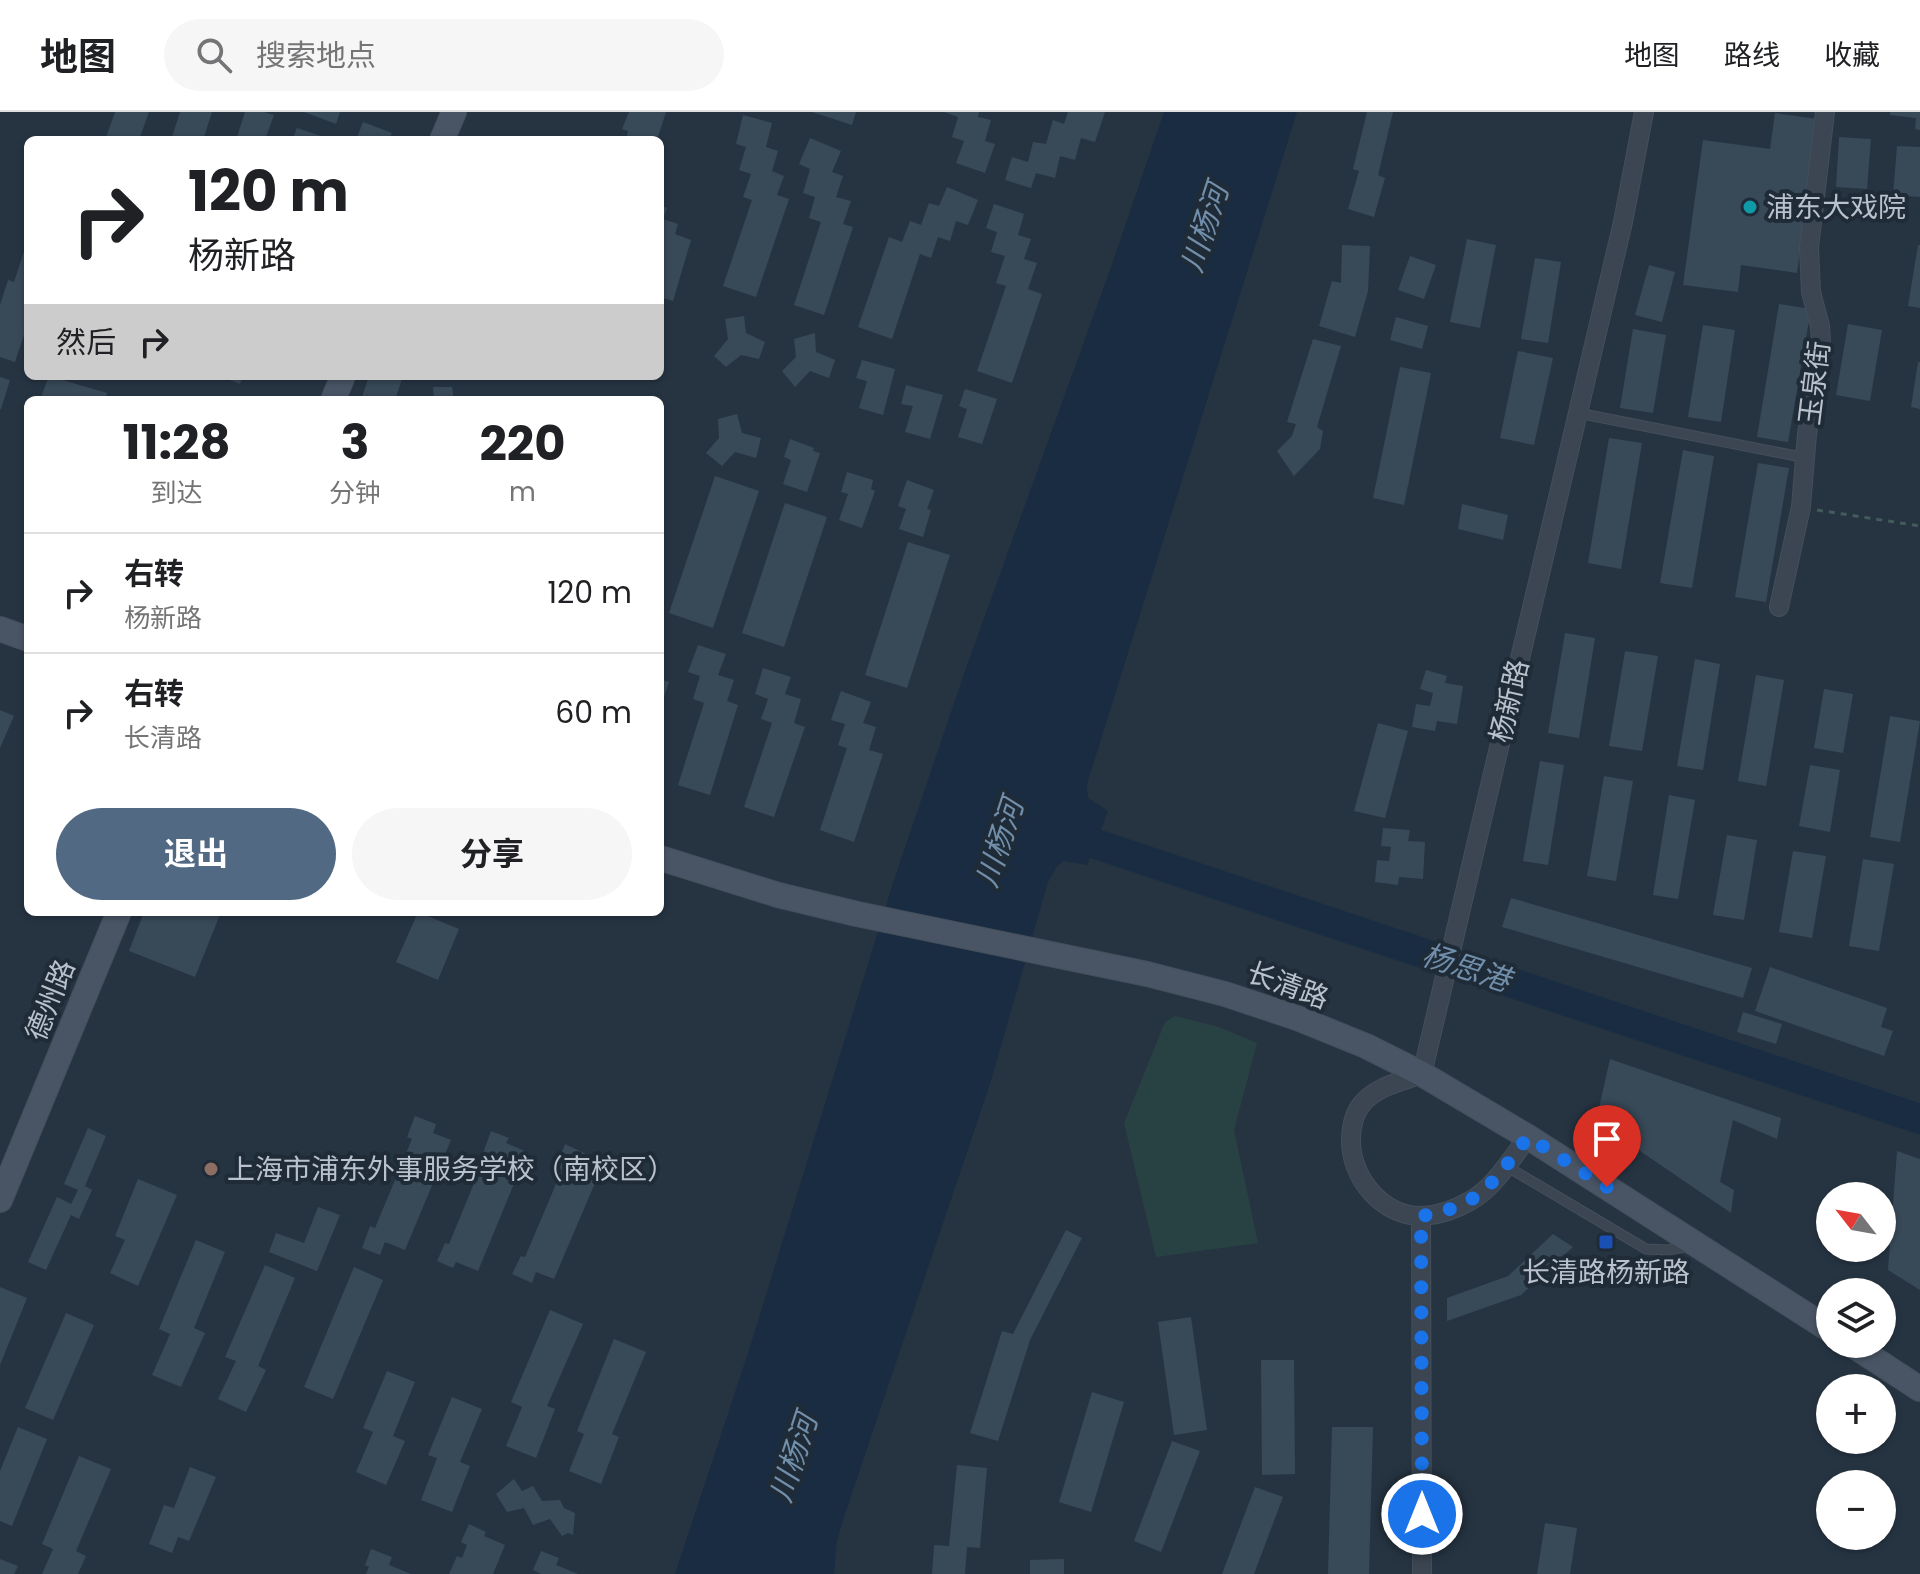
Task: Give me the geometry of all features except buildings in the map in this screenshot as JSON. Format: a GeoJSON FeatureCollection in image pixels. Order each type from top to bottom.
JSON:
{"type":"FeatureCollection","features":[{"type":"Feature","properties":{"kind":"main road"},"geometry":{"type":"LineString","coordinates":[[444,136],[454,112]]}},
{"type":"Feature","properties":{"kind":"main road"},"geometry":{"type":"LineString","coordinates":[[0,629],[24,638]]}},
{"type":"Feature","properties":{"kind":"main road","name":"长清路"},"geometry":{"type":"LineString","coordinates":[[664,859],[699,872],[844,911],[1147,974],[1225,994],[1297,1018],[1366,1046],[1422,1074],[1528,1137],[1816,1321]]}},
{"type":"Feature","properties":{"kind":"main road","name":"德州路"},"geometry":{"type":"LineString","coordinates":[[0,1200],[117,916]]}},
{"type":"Feature","properties":{"kind":"main road"},"geometry":{"type":"LineString","coordinates":[[1872,1358],[1920,1389]]}},
{"type":"Feature","properties":{"kind":"street","name":"杨新路"},"geometry":{"type":"LineString","coordinates":[[1422,1074],[1623,222],[1644,112]]}},
{"type":"Feature","properties":{"kind":"street","name":"玉泉街"},"geometry":{"type":"LineString","coordinates":[[1779,607],[1801,507],[1821,335],[1811,292],[1809,247],[1825,112]]}},
{"type":"Feature","properties":{"kind":"street"},"geometry":{"type":"LineString","coordinates":[[1422,1074],[1379,1090],[1361,1105],[1351,1128],[1350,1151],[1357,1174],[1374,1196],[1397,1210],[1421,1216],[1451,1211],[1474,1199],[1506,1166],[1528,1137]]}},
{"type":"Feature","properties":{"kind":"street"},"geometry":{"type":"LineString","coordinates":[[1421,1216],[1422,1574]]}},
{"type":"Feature","properties":{"kind":"lane"},"geometry":{"type":"LineString","coordinates":[[1577,413],[1806,458]]}},
{"type":"Feature","properties":{"kind":"lane"},"geometry":{"type":"LineString","coordinates":[[1506,1166],[1646,1249],[1667,1250],[1698,1244]]}},
{"type":"Feature","properties":{"kind":"path"},"geometry":{"type":"LineString","coordinates":[[1801,507],[1920,526]]}},
{"type":"Feature","properties":{"kind":"green space"},"geometry":{"type":"Polygon","coordinates":[[[1175,1016],[1219,1027],[1257,1043],[1234,1130],[1258,1243],[1156,1257],[1124,1123],[1165,1022],[1175,1016]]]}},
{"type":"Feature","properties":{"kind":"water","name":"川杨河"},"geometry":{"type":"Polygon","coordinates":[[[1164,112],[1297,112],[1087,784],[1088,798],[1108,811],[1087,865],[1064,861],[1057,866],[1048,882],[991,1081],[844,1517],[837,1541],[834,1574],[675,1574],[749,1350],[893,883],[966,668],[1164,112]]]}},
{"type":"Feature","properties":{"kind":"waterway","name":"杨思港"},"geometry":{"type":"LineString","coordinates":[[1057,831],[1920,1119]]}},
{"type":"Feature","properties":{"kind":"place","name":"浦东大戏院"},"geometry":{"type":"Point","coordinates":[1750,207]}},
{"type":"Feature","properties":{"kind":"place","name":"上海市浦东外事服务学校（南校区）"},"geometry":{"type":"Point","coordinates":[211,1169]}},
{"type":"Feature","properties":{"kind":"place","name":"长清路杨新路"},"geometry":{"type":"Point","coordinates":[1606,1242]}},
{"type":"Feature","properties":{"kind":"route"},"geometry":{"type":"LineString","coordinates":[[1422,1514],[1421,1216],[1451,1211],[1474,1199],[1497,1177],[1528,1137],[1607,1187]]}}]}
